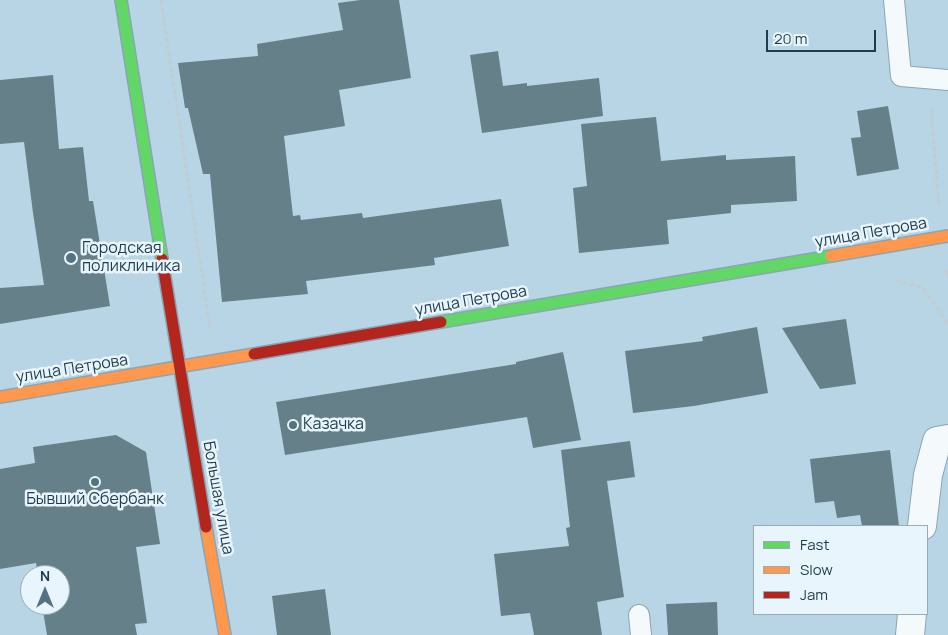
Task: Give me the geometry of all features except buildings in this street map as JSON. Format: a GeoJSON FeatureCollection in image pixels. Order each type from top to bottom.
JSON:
{"type":"FeatureCollection","features":[{"type":"Feature","properties":{"kind":"street","name":"Большая улица"},"geometry":{"type":"LineString","coordinates":[[121,0],[179,367],[224,635]]}},
{"type":"Feature","properties":{"kind":"street","name":"улица Петрова"},"geometry":{"type":"LineString","coordinates":[[0,397],[945,237]]}},
{"type":"Feature","properties":{"kind":"street"},"geometry":{"type":"LineString","coordinates":[[922,525],[928,475],[937,441],[948,439]]}},
{"type":"Feature","properties":{"kind":"street"},"geometry":{"type":"LineString","coordinates":[[910,635],[912,615]]}},
{"type":"Feature","properties":{"kind":"lane"},"geometry":{"type":"LineString","coordinates":[[894,0],[901,76],[948,80]]}},
{"type":"Feature","properties":{"kind":"lane"},"geometry":{"type":"LineString","coordinates":[[639,615],[641,635]]}},
{"type":"Feature","properties":{"kind":"path"},"geometry":{"type":"LineString","coordinates":[[160,0],[214,362]]}},
{"type":"Feature","properties":{"kind":"path"},"geometry":{"type":"LineString","coordinates":[[928,78],[948,278]]}},
{"type":"Feature","properties":{"kind":"traffic: fast"},"geometry":{"type":"LineString","coordinates":[[121,0],[162,259]]}},
{"type":"Feature","properties":{"kind":"traffic: fast"},"geometry":{"type":"LineString","coordinates":[[441,322],[831,256]]}},
{"type":"Feature","properties":{"kind":"traffic: slow"},"geometry":{"type":"LineString","coordinates":[[831,256],[948,236]]}},
{"type":"Feature","properties":{"kind":"traffic: slow"},"geometry":{"type":"LineString","coordinates":[[0,397],[254,354]]}},
{"type":"Feature","properties":{"kind":"traffic: slow"},"geometry":{"type":"LineString","coordinates":[[206,527],[225,635]]}},
{"type":"Feature","properties":{"kind":"traffic: jam"},"geometry":{"type":"LineString","coordinates":[[162,259],[206,527]]}},
{"type":"Feature","properties":{"kind":"traffic: jam"},"geometry":{"type":"LineString","coordinates":[[254,354],[441,322]]}},
{"type":"Feature","properties":{"kind":"place","name":"Городская поликлиника"},"geometry":{"type":"Point","coordinates":[71,258]}},
{"type":"Feature","properties":{"kind":"place","name":"Казачка"},"geometry":{"type":"Point","coordinates":[293,425]}},
{"type":"Feature","properties":{"kind":"place","name":"Бывший Сбербанк"},"geometry":{"type":"Point","coordinates":[95,482]}}]}
